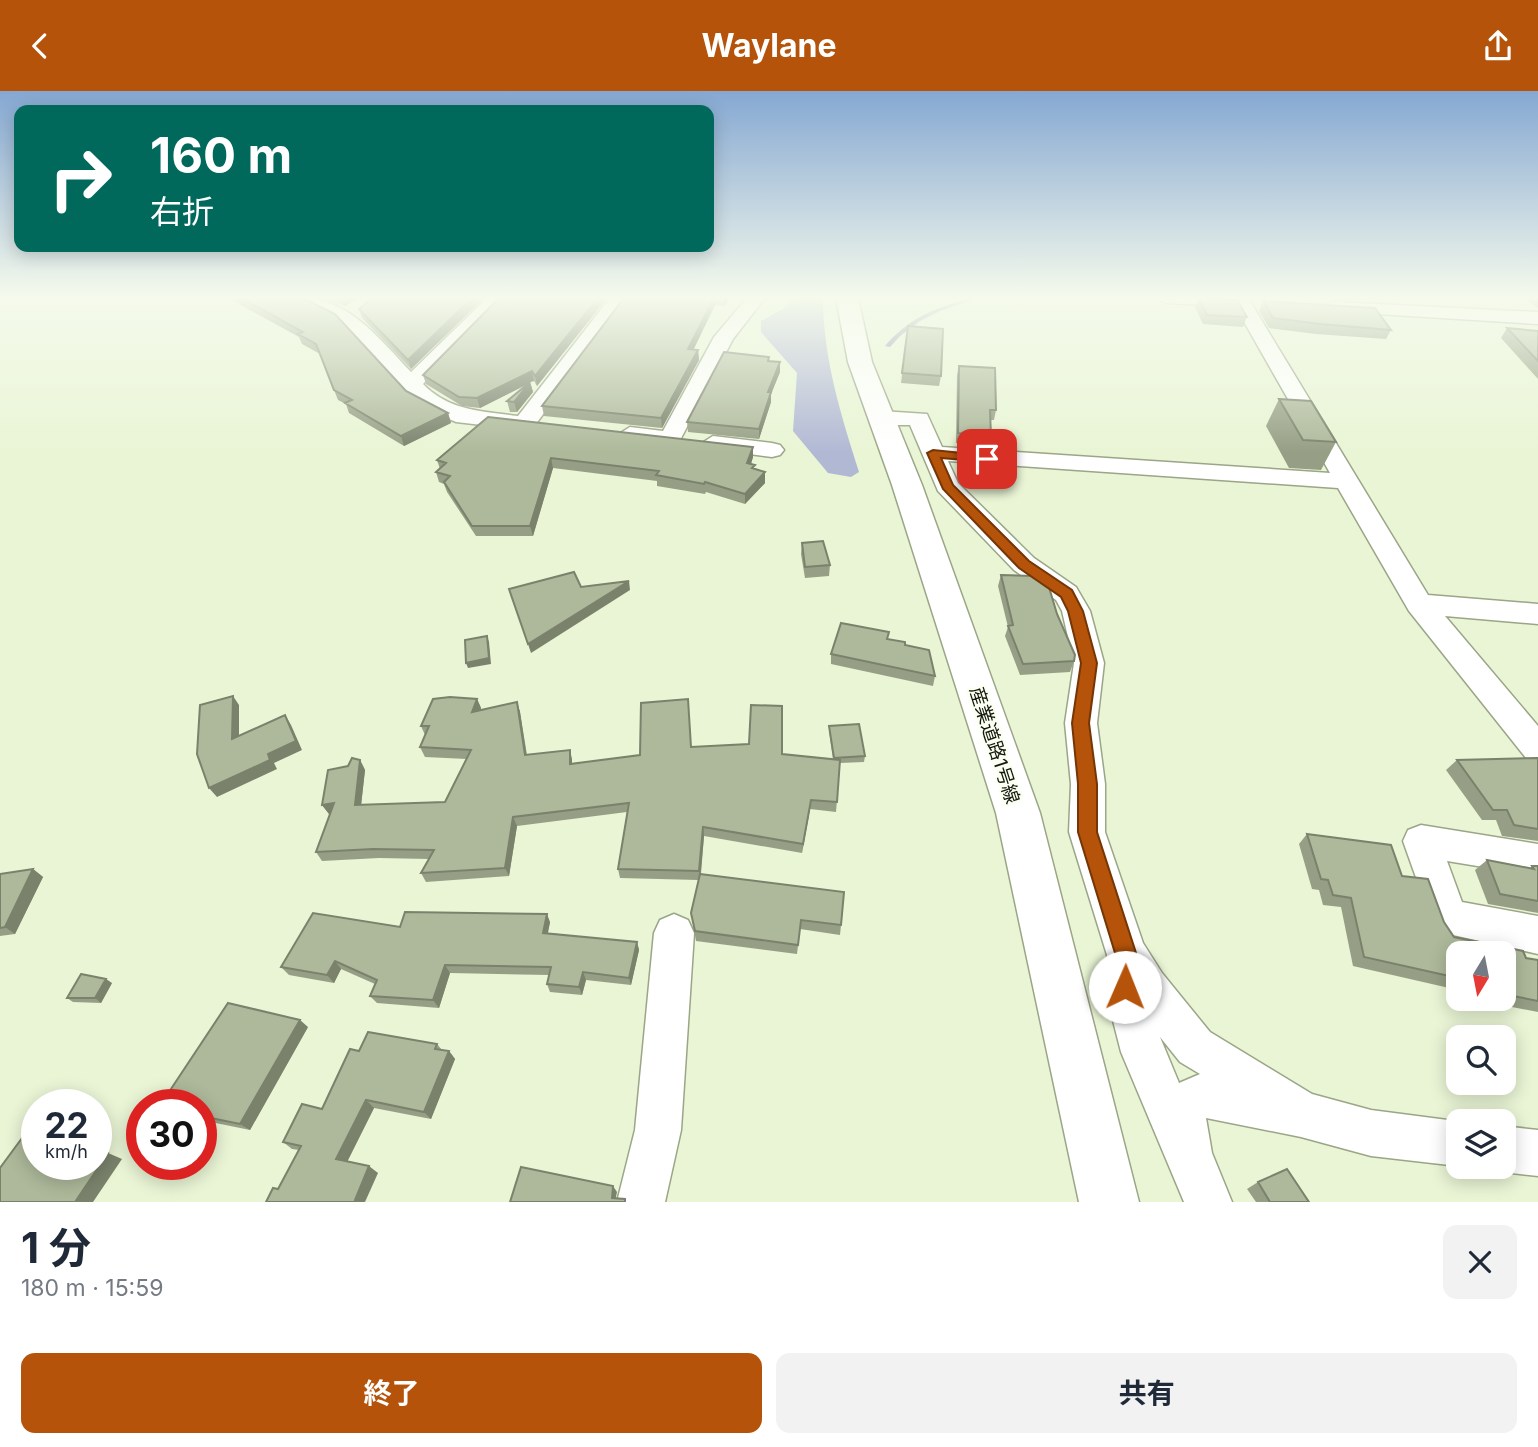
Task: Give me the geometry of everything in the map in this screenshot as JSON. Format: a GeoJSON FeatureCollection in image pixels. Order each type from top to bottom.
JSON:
{"type":"FeatureCollection","features":[{"type":"Feature","properties":{"kind":"street"},"geometry":{"type":"LineString","coordinates":[[379,350],[427,401],[456,415],[551,426]]}},
{"type":"Feature","properties":{"kind":"street"},"geometry":{"type":"LineString","coordinates":[[412,383],[445,350]]}},
{"type":"Feature","properties":{"kind":"street"},"geometry":{"type":"LineString","coordinates":[[524,423],[580,350]]}},
{"type":"Feature","properties":{"kind":"street"},"geometry":{"type":"LineString","coordinates":[[670,439],[717,350]]}},
{"type":"Feature","properties":{"kind":"street","name":"産業道路1号線"},"geometry":{"type":"LineString","coordinates":[[857,350],[952,614],[1017,813],[1109,1202]]}},
{"type":"Feature","properties":{"kind":"street"},"geometry":{"type":"LineString","coordinates":[[1270,350],[1419,604],[1538,749]]}},
{"type":"Feature","properties":{"kind":"street"},"geometry":{"type":"LineString","coordinates":[[881,418],[919,419],[947,486],[1024,564],[1066,594],[1076,611],[1089,663],[1080,723],[1088,784],[1087,832],[1126,953],[1147,988],[1195,1047],[1301,1114]]}},
{"type":"Feature","properties":{"kind":"street"},"geometry":{"type":"LineString","coordinates":[[603,431],[772,450]]}},
{"type":"Feature","properties":{"kind":"street"},"geometry":{"type":"LineString","coordinates":[[933,453],[1348,481]]}},
{"type":"Feature","properties":{"kind":"street"},"geometry":{"type":"LineString","coordinates":[[1419,604],[1538,614]]}},
{"type":"Feature","properties":{"kind":"street"},"geometry":{"type":"LineString","coordinates":[[1538,860],[1421,841],[1449,918],[1538,935]]}},
{"type":"Feature","properties":{"kind":"street"},"geometry":{"type":"LineString","coordinates":[[641,1202],[658,1130],[674,933]]}},
{"type":"Feature","properties":{"kind":"street"},"geometry":{"type":"LineString","coordinates":[[1126,953],[1125,987],[1154,1086],[1184,1141],[1208,1202]]}},
{"type":"Feature","properties":{"kind":"street"},"geometry":{"type":"LineString","coordinates":[[1184,1141],[1181,1119],[1187,1103],[1204,1095],[1301,1114],[1371,1133],[1446,1142]]}},
{"type":"Feature","properties":{"kind":"street"},"geometry":{"type":"LineString","coordinates":[[1516,1150],[1538,1153]]}},
{"type":"Feature","properties":{"kind":"shaded area"},"geometry":{"type":"Polygon","coordinates":[[[777,350],[827,350],[840,408],[859,472],[851,477],[828,473],[793,431],[797,373],[777,350]]]}},
{"type":"Feature","properties":{"kind":"building"},"geometry":{"type":"Polygon","coordinates":[[[318,350],[368,350],[406,391],[448,413],[401,436],[345,403],[352,400],[334,390],[318,350]]]}},
{"type":"Feature","properties":{"kind":"building"},"geometry":{"type":"Polygon","coordinates":[[[398,350],[418,350],[408,360],[398,350]]]}},
{"type":"Feature","properties":{"kind":"building"},"geometry":{"type":"Polygon","coordinates":[[[448,350],[556,350],[535,376],[532,371],[477,398],[459,397],[423,375],[448,350]]]}},
{"type":"Feature","properties":{"kind":"building"},"geometry":{"type":"Polygon","coordinates":[[[585,350],[698,350],[661,418],[542,406],[585,350]]]}},
{"type":"Feature","properties":{"kind":"building"},"geometry":{"type":"Polygon","coordinates":[[[905,350],[942,350],[941,376],[902,373],[905,350]]]}},
{"type":"Feature","properties":{"kind":"building"},"geometry":{"type":"Polygon","coordinates":[[[1528,350],[1538,350],[1538,361],[1528,350]]]}},
{"type":"Feature","properties":{"kind":"building"},"geometry":{"type":"Polygon","coordinates":[[[724,352],[769,357],[768,361],[780,362],[768,392],[771,392],[759,429],[687,422],[724,352]]]}},
{"type":"Feature","properties":{"kind":"building"},"geometry":{"type":"Polygon","coordinates":[[[959,366],[995,368],[996,410],[990,410],[991,436],[958,433],[959,366]]]}},
{"type":"Feature","properties":{"kind":"building"},"geometry":{"type":"Polygon","coordinates":[[[530,382],[514,402],[507,401],[530,382]]]}},
{"type":"Feature","properties":{"kind":"building"},"geometry":{"type":"Polygon","coordinates":[[[1279,399],[1311,401],[1336,442],[1303,440],[1279,399]]]}},
{"type":"Feature","properties":{"kind":"building"},"geometry":{"type":"Polygon","coordinates":[[[488,417],[753,447],[747,463],[755,465],[752,468],[765,472],[745,494],[705,482],[704,484],[656,475],[659,471],[551,458],[530,526],[472,526],[444,482],[450,476],[436,472],[446,463],[437,460],[488,417]]]}},
{"type":"Feature","properties":{"kind":"building"},"geometry":{"type":"Polygon","coordinates":[[[823,541],[830,565],[805,567],[802,543],[823,541]]]}},
{"type":"Feature","properties":{"kind":"building"},"geometry":{"type":"Polygon","coordinates":[[[574,572],[581,587],[629,581],[528,644],[509,589],[574,572]]]}},
{"type":"Feature","properties":{"kind":"building"},"geometry":{"type":"Polygon","coordinates":[[[1001,575],[1036,576],[1048,584],[1057,614],[1075,655],[1074,661],[1023,664],[1008,626],[1013,625],[1001,575]]]}},
{"type":"Feature","properties":{"kind":"building"},"geometry":{"type":"Polygon","coordinates":[[[841,623],[889,632],[887,639],[929,650],[935,676],[831,654],[841,623]]]}},
{"type":"Feature","properties":{"kind":"building"},"geometry":{"type":"Polygon","coordinates":[[[487,636],[489,658],[466,663],[465,640],[487,636]]]}},
{"type":"Feature","properties":{"kind":"building"},"geometry":{"type":"Polygon","coordinates":[[[233,696],[232,739],[285,715],[296,741],[268,754],[270,760],[209,788],[197,754],[200,705],[233,696]]]}},
{"type":"Feature","properties":{"kind":"building"},"geometry":{"type":"Polygon","coordinates":[[[433,699],[477,699],[472,712],[517,702],[525,755],[570,750],[570,764],[640,755],[641,703],[688,699],[691,747],[749,744],[751,705],[782,706],[782,754],[840,760],[837,802],[811,800],[803,844],[703,827],[699,871],[618,869],[629,803],[513,817],[505,868],[421,873],[434,850],[316,852],[334,803],[322,805],[328,770],[348,766],[352,758],[360,760],[355,805],[445,802],[471,750],[420,747],[429,726],[421,726],[433,699]]]}},
{"type":"Feature","properties":{"kind":"building"},"geometry":{"type":"Polygon","coordinates":[[[859,724],[865,756],[834,758],[829,726],[859,724]]]}},
{"type":"Feature","properties":{"kind":"building"},"geometry":{"type":"Polygon","coordinates":[[[1538,758],[1538,829],[1514,825],[1507,810],[1493,810],[1457,760],[1538,758]]]}},
{"type":"Feature","properties":{"kind":"building"},"geometry":{"type":"Polygon","coordinates":[[[1307,834],[1391,845],[1402,876],[1428,879],[1444,922],[1454,937],[1474,941],[1446,941],[1446,975],[1364,957],[1351,898],[1333,895],[1328,880],[1321,879],[1307,834]]]}},
{"type":"Feature","properties":{"kind":"building"},"geometry":{"type":"Polygon","coordinates":[[[1487,860],[1534,869],[1532,866],[1538,866],[1538,901],[1500,894],[1487,860]]]}},
{"type":"Feature","properties":{"kind":"building"},"geometry":{"type":"Polygon","coordinates":[[[33,869],[5,927],[0,928],[0,874],[33,869]]]}},
{"type":"Feature","properties":{"kind":"building"},"geometry":{"type":"Polygon","coordinates":[[[700,874],[844,892],[841,925],[801,920],[798,945],[695,931],[691,913],[700,874]]]}},
{"type":"Feature","properties":{"kind":"building"},"geometry":{"type":"Polygon","coordinates":[[[405,912],[547,914],[543,933],[637,942],[629,978],[583,972],[579,987],[547,984],[551,967],[445,965],[433,1000],[370,996],[377,980],[335,961],[327,975],[281,967],[313,913],[400,927],[405,912]]]}},
{"type":"Feature","properties":{"kind":"building"},"geometry":{"type":"Polygon","coordinates":[[[1516,950],[1523,951],[1526,958],[1538,960],[1538,1001],[1516,997],[1516,950]]]}},
{"type":"Feature","properties":{"kind":"building"},"geometry":{"type":"Polygon","coordinates":[[[81,974],[106,979],[95,998],[67,998],[81,974]]]}},
{"type":"Feature","properties":{"kind":"building"},"geometry":{"type":"Polygon","coordinates":[[[228,1003],[300,1020],[240,1124],[217,1119],[217,1089],[171,1089],[228,1003]]]}},
{"type":"Feature","properties":{"kind":"building"},"geometry":{"type":"Polygon","coordinates":[[[368,1032],[437,1044],[435,1049],[449,1051],[424,1112],[366,1100],[336,1159],[369,1166],[355,1200],[364,1202],[266,1202],[273,1188],[278,1189],[301,1146],[283,1142],[302,1104],[322,1109],[350,1049],[359,1051],[368,1032]]]}},
{"type":"Feature","properties":{"kind":"building"},"geometry":{"type":"Polygon","coordinates":[[[21,1140],[21,1180],[90,1180],[75,1202],[0,1202],[0,1168],[21,1140]]]}},
{"type":"Feature","properties":{"kind":"building"},"geometry":{"type":"Polygon","coordinates":[[[521,1167],[613,1186],[612,1198],[625,1199],[625,1202],[510,1202],[521,1167]]]}},
{"type":"Feature","properties":{"kind":"building"},"geometry":{"type":"Polygon","coordinates":[[[1287,1169],[1309,1202],[1270,1202],[1258,1182],[1287,1169]]]}},
{"type":"Feature","properties":{"kind":"route"},"geometry":{"type":"LineString","coordinates":[[987,459],[933,453],[947,486],[1024,564],[1066,594],[1076,611],[1089,663],[1080,723],[1088,784],[1087,832],[1126,953],[1125,987]]}}]}
